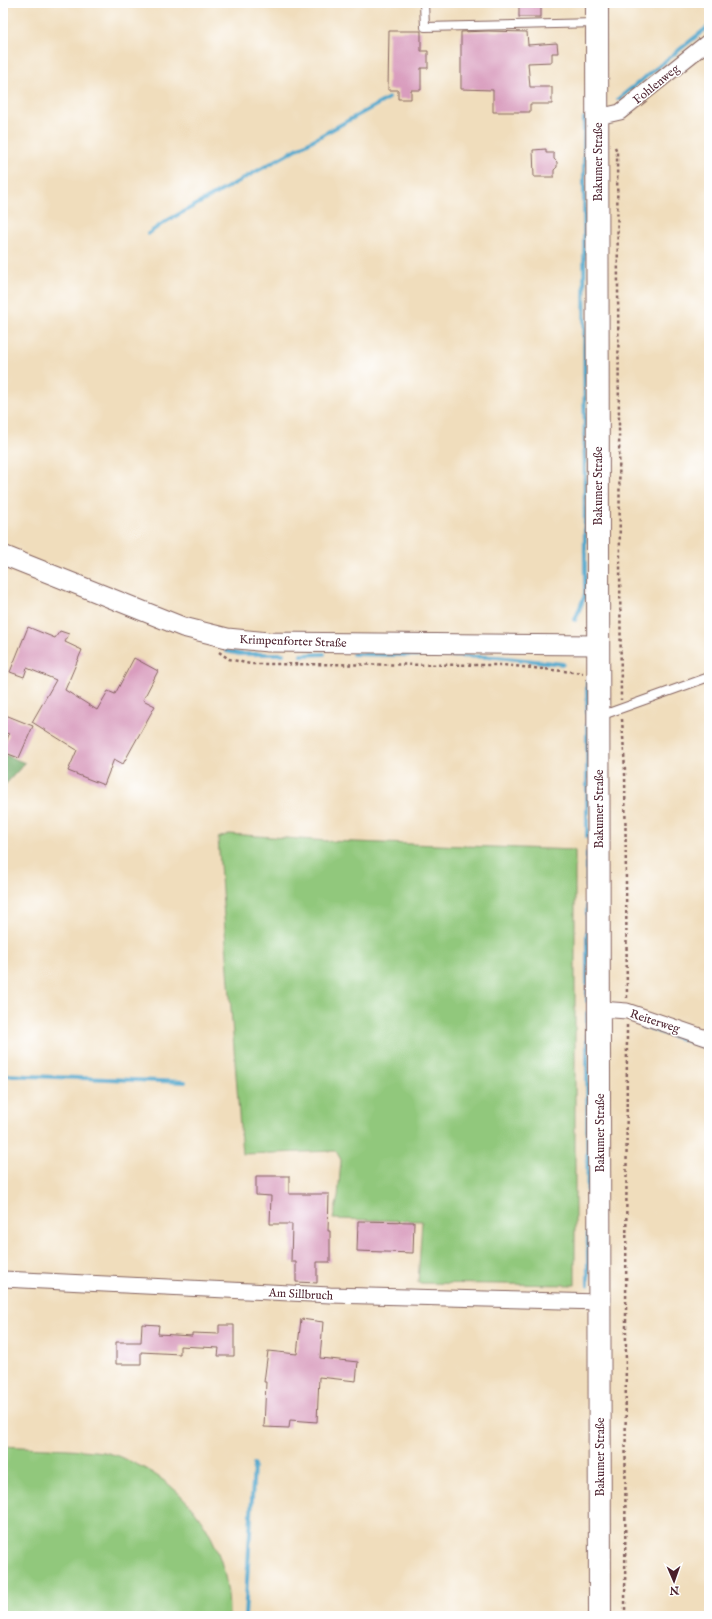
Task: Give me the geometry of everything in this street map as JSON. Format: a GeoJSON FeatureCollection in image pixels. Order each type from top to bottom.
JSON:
{"type":"FeatureCollection","features":[{"type":"Feature","properties":{"kind":"main road","name":"Bakumer Straße"},"geometry":{"type":"LineString","coordinates":[[597,13],[600,1616]]}},
{"type":"Feature","properties":{"kind":"street","name":"Fohlenweg"},"geometry":{"type":"LineString","coordinates":[[598,117],[620,112],[709,41]]}},
{"type":"Feature","properties":{"kind":"street","name":"Krimpenforter Straße"},"geometry":{"type":"LineString","coordinates":[[3,555],[183,626],[227,638],[268,642],[598,646]]}},
{"type":"Feature","properties":{"kind":"street","name":"Reiterweg"},"geometry":{"type":"LineString","coordinates":[[600,1010],[627,1012],[709,1039]]}},
{"type":"Feature","properties":{"kind":"street","name":"Am Sillbruch"},"geometry":{"type":"LineString","coordinates":[[3,1279],[330,1295],[600,1302]]}},
{"type":"Feature","properties":{"kind":"lane"},"geometry":{"type":"LineString","coordinates":[[424,3],[425,27],[597,13]]}},
{"type":"Feature","properties":{"kind":"lane"},"geometry":{"type":"LineString","coordinates":[[599,716],[709,677]]}},
{"type":"Feature","properties":{"kind":"path"},"geometry":{"type":"LineString","coordinates":[[250,664],[503,665],[619,676],[624,770],[627,1012],[625,1616]]}},
{"type":"Feature","properties":{"kind":"green space"},"geometry":{"type":"Polygon","coordinates":[[[3,754],[25,763],[3,787],[3,754]]]}},
{"type":"Feature","properties":{"kind":"green space"},"geometry":{"type":"Polygon","coordinates":[[[229,834],[328,841],[575,850],[575,1285],[418,1283],[422,1221],[333,1219],[338,1197],[341,1160],[336,1151],[242,1154],[218,838],[229,834]]]}},
{"type":"Feature","properties":{"kind":"green space"},"geometry":{"type":"Polygon","coordinates":[[[3,1446],[108,1453],[133,1462],[162,1479],[179,1494],[194,1511],[207,1529],[217,1549],[224,1571],[228,1593],[229,1616],[3,1616],[3,1446]]]}},
{"type":"Feature","properties":{"kind":"building"},"geometry":{"type":"Polygon","coordinates":[[[519,3],[541,3],[541,17],[519,17],[519,3]]]}},
{"type":"Feature","properties":{"kind":"building"},"geometry":{"type":"Polygon","coordinates":[[[389,31],[421,31],[421,51],[428,51],[428,68],[421,68],[421,90],[411,90],[411,99],[398,99],[398,90],[388,90],[389,31]]]}},
{"type":"Feature","properties":{"kind":"building"},"geometry":{"type":"Polygon","coordinates":[[[461,32],[527,32],[528,45],[557,43],[558,53],[552,53],[552,62],[528,63],[530,87],[552,87],[552,104],[530,104],[530,112],[493,112],[493,90],[461,89],[461,32]]]}},
{"type":"Feature","properties":{"kind":"building"},"geometry":{"type":"Polygon","coordinates":[[[546,149],[546,153],[554,153],[554,159],[557,162],[557,167],[554,170],[554,177],[534,177],[533,150],[546,149]]]}},
{"type":"Feature","properties":{"kind":"building"},"geometry":{"type":"Polygon","coordinates":[[[28,627],[55,638],[60,631],[69,634],[65,642],[82,650],[65,690],[97,710],[108,691],[115,694],[134,658],[158,671],[143,700],[155,706],[123,764],[114,759],[104,785],[68,771],[77,750],[32,722],[56,680],[27,668],[24,677],[10,672],[28,627]]]}},
{"type":"Feature","properties":{"kind":"building"},"geometry":{"type":"Polygon","coordinates":[[[3,714],[33,726],[19,758],[3,752],[9,734],[3,732],[3,714]]]}},
{"type":"Feature","properties":{"kind":"building"},"geometry":{"type":"Polygon","coordinates":[[[256,1176],[289,1176],[289,1194],[329,1194],[328,1231],[330,1231],[330,1262],[317,1262],[317,1283],[296,1282],[296,1262],[291,1262],[292,1224],[270,1224],[271,1196],[256,1195],[256,1176]]]}},
{"type":"Feature","properties":{"kind":"building"},"geometry":{"type":"Polygon","coordinates":[[[358,1221],[414,1222],[413,1253],[357,1251],[358,1221]]]}},
{"type":"Feature","properties":{"kind":"building"},"geometry":{"type":"Polygon","coordinates":[[[301,1319],[323,1322],[320,1358],[358,1362],[356,1381],[319,1377],[317,1422],[290,1420],[289,1428],[264,1427],[266,1382],[264,1382],[268,1351],[297,1354],[301,1319]]]}},
{"type":"Feature","properties":{"kind":"building"},"geometry":{"type":"Polygon","coordinates":[[[142,1324],[159,1325],[158,1334],[192,1336],[192,1333],[219,1334],[219,1325],[234,1325],[234,1356],[218,1356],[219,1348],[180,1346],[180,1354],[141,1352],[141,1364],[116,1364],[116,1342],[141,1342],[142,1324]]]}},
{"type":"Feature","properties":{"kind":"waterway"},"geometry":{"type":"LineString","coordinates":[[618,99],[709,26]]}},
{"type":"Feature","properties":{"kind":"waterway"},"geometry":{"type":"LineString","coordinates":[[148,234],[163,223],[389,98]]}},
{"type":"Feature","properties":{"kind":"waterway"},"geometry":{"type":"LineString","coordinates":[[575,620],[585,595],[584,118]]}},
{"type":"Feature","properties":{"kind":"waterway"},"geometry":{"type":"LineString","coordinates":[[226,651],[240,654],[283,654]]}},
{"type":"Feature","properties":{"kind":"waterway"},"geometry":{"type":"LineString","coordinates":[[301,655],[324,654]]}},
{"type":"Feature","properties":{"kind":"waterway"},"geometry":{"type":"LineString","coordinates":[[353,654],[497,657],[563,664]]}},
{"type":"Feature","properties":{"kind":"waterway"},"geometry":{"type":"LineString","coordinates":[[587,681],[587,837]]}},
{"type":"Feature","properties":{"kind":"waterway"},"geometry":{"type":"LineString","coordinates":[[587,853],[587,1001]]}},
{"type":"Feature","properties":{"kind":"waterway"},"geometry":{"type":"LineString","coordinates":[[587,1013],[588,1285]]}},
{"type":"Feature","properties":{"kind":"waterway"},"geometry":{"type":"LineString","coordinates":[[642,1026],[709,1048]]}},
{"type":"Feature","properties":{"kind":"waterway"},"geometry":{"type":"LineString","coordinates":[[3,1075],[185,1082]]}},
{"type":"Feature","properties":{"kind":"waterway"},"geometry":{"type":"LineString","coordinates":[[245,1616],[254,1465]]}}]}
